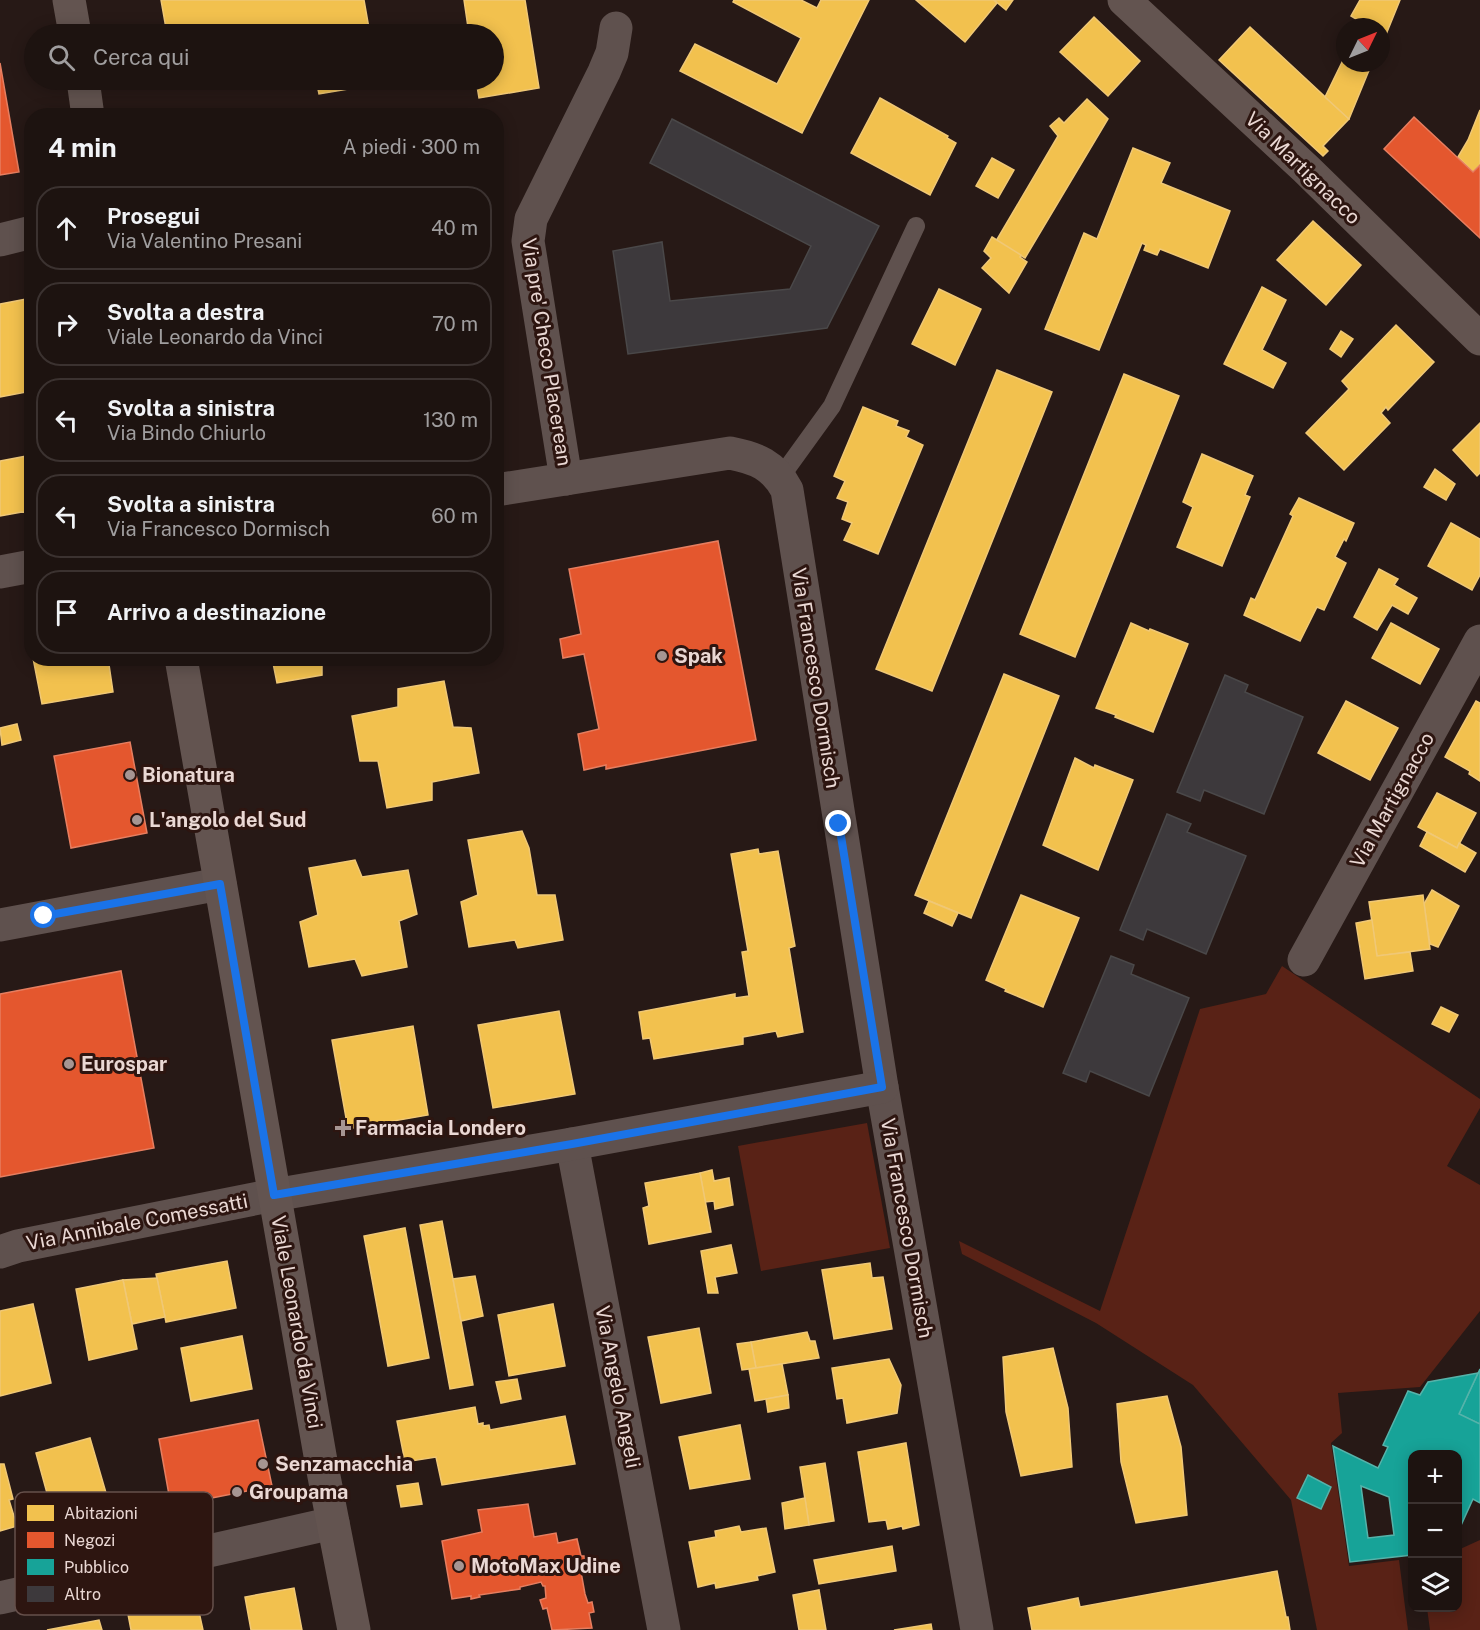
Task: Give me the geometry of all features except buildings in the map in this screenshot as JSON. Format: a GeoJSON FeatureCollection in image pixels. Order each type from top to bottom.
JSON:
{"type":"FeatureCollection","features":[{"type":"Feature","properties":{"kind":"main road"},"geometry":{"type":"LineString","coordinates":[[69,0],[73,24]]}},
{"type":"Feature","properties":{"kind":"main road","name":"Via Martignacco"},"geometry":{"type":"LineString","coordinates":[[1124,0],[1306,169],[1480,339]]}},
{"type":"Feature","properties":{"kind":"main road"},"geometry":{"type":"LineString","coordinates":[[84,90],[87,108]]}},
{"type":"Feature","properties":{"kind":"main road","name":"Viale Leonardo da Vinci"},"geometry":{"type":"LineString","coordinates":[[182,666],[274,1195],[354,1630]]}},
{"type":"Feature","properties":{"kind":"street","name":"Via pre' Checo Placerean"},"geometry":{"type":"LineString","coordinates":[[566,479],[528,241],[528,229],[604,72],[612,52],[616,28]]}},
{"type":"Feature","properties":{"kind":"street"},"geometry":{"type":"LineString","coordinates":[[0,240],[24,234]]}},
{"type":"Feature","properties":{"kind":"street"},"geometry":{"type":"LineString","coordinates":[[504,489],[730,453],[763,463],[780,478]]}},
{"type":"Feature","properties":{"kind":"street","name":"Via Francesco Dormisch"},"geometry":{"type":"LineString","coordinates":[[780,478],[787,490],[790,504],[882,1087],[977,1630]]}},
{"type":"Feature","properties":{"kind":"street"},"geometry":{"type":"LineString","coordinates":[[0,572],[24,568]]}},
{"type":"Feature","properties":{"kind":"street","name":"Via Martignacco"},"geometry":{"type":"LineString","coordinates":[[1304,960],[1480,640]]}},
{"type":"Feature","properties":{"kind":"street"},"geometry":{"type":"LineString","coordinates":[[0,925],[220,884]]}},
{"type":"Feature","properties":{"kind":"street","name":"Via Annibale Comessatti"},"geometry":{"type":"LineString","coordinates":[[0,1251],[274,1195],[572,1144],[882,1087]]}},
{"type":"Feature","properties":{"kind":"street","name":"Via Angelo Angeli"},"geometry":{"type":"LineString","coordinates":[[572,1144],[664,1630]]}},
{"type":"Feature","properties":{"kind":"street"},"geometry":{"type":"LineString","coordinates":[[213,1549],[333,1522]]}},
{"type":"Feature","properties":{"kind":"street"},"geometry":{"type":"LineString","coordinates":[[0,1598],[15,1595]]}},
{"type":"Feature","properties":{"kind":"lane"},"geometry":{"type":"LineString","coordinates":[[780,478],[840,391],[916,226]]}},
{"type":"Feature","properties":{"kind":"shaded area"},"geometry":{"type":"Polygon","coordinates":[[[1282,966],[1480,1099],[1480,1108],[1447,1166],[1480,1185],[1480,1311],[1420,1387],[1338,1393],[1342,1433],[1331,1443],[1349,1566],[1399,1560],[1408,1630],[1317,1630],[1291,1500],[1193,1385],[1096,1323],[962,1254],[959,1241],[1100,1311],[1200,1009],[1266,994],[1282,966]]]}},
{"type":"Feature","properties":{"kind":"shaded area"},"geometry":{"type":"Polygon","coordinates":[[[867,1123],[890,1248],[761,1271],[738,1146],[867,1123]]]}},
{"type":"Feature","properties":{"kind":"shaded area"},"geometry":{"type":"Polygon","coordinates":[[[1480,1540],[1480,1630],[1430,1630],[1428,1612],[1462,1612],[1462,1548],[1480,1540]]]}},
{"type":"Feature","properties":{"kind":"place","name":"Spak"},"geometry":{"type":"Point","coordinates":[662,656]}},
{"type":"Feature","properties":{"kind":"place","name":"Bionatura"},"geometry":{"type":"Point","coordinates":[130,775]}},
{"type":"Feature","properties":{"kind":"place","name":"L'angolo del Sud"},"geometry":{"type":"Point","coordinates":[137,820]}},
{"type":"Feature","properties":{"kind":"place","name":"Eurospar"},"geometry":{"type":"Point","coordinates":[69,1064]}},
{"type":"Feature","properties":{"kind":"place","name":"Farmacia Londero"},"geometry":{"type":"Point","coordinates":[343,1128]}},
{"type":"Feature","properties":{"kind":"place","name":"Senzamacchia"},"geometry":{"type":"Point","coordinates":[263,1464]}},
{"type":"Feature","properties":{"kind":"place","name":"Groupama"},"geometry":{"type":"Point","coordinates":[237,1492]}},
{"type":"Feature","properties":{"kind":"place","name":"MotoMax Udine"},"geometry":{"type":"Point","coordinates":[459,1566]}},
{"type":"Feature","properties":{"kind":"route"},"geometry":{"type":"LineString","coordinates":[[44,916],[220,884],[274,1195],[572,1144],[882,1087],[839,824]]}}]}
